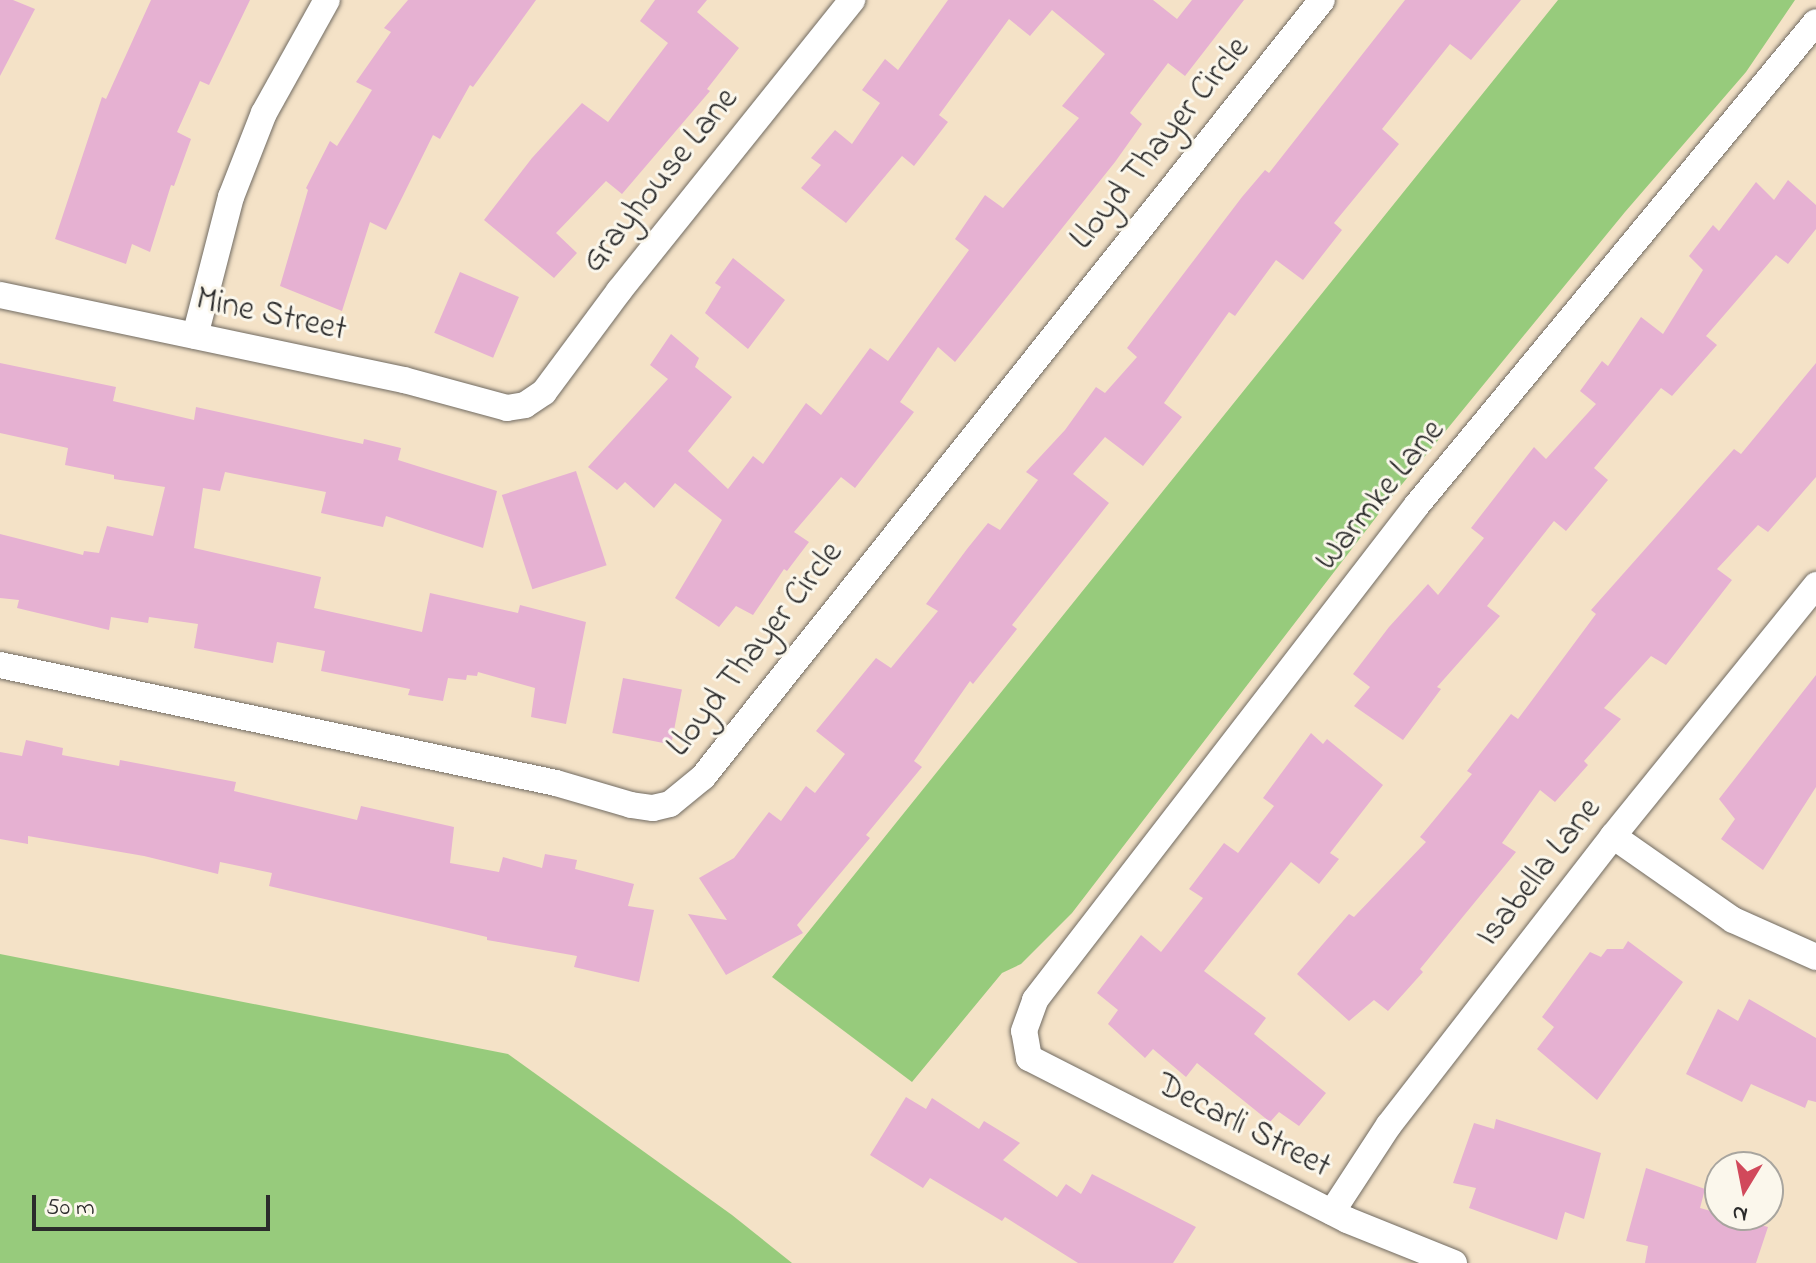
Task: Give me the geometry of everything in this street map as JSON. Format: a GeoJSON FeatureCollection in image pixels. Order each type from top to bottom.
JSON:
{"type":"FeatureCollection","features":[{"type":"Feature","properties":{"kind":"street"},"geometry":{"type":"LineString","coordinates":[[195,336],[231,197],[264,113],[327,0]]}},
{"type":"Feature","properties":{"kind":"street","name":"Grayhouse Lane"},"geometry":{"type":"LineString","coordinates":[[525,405],[544,392],[619,291],[852,0]]}},
{"type":"Feature","properties":{"kind":"street","name":"Lloyd Thayer Circle"},"geometry":{"type":"LineString","coordinates":[[0,665],[556,783],[631,805],[653,808],[670,804],[703,777],[1322,0]]}},
{"type":"Feature","properties":{"kind":"street","name":"Warmke Lane"},"geometry":{"type":"LineString","coordinates":[[1024,1031],[1035,1000],[1417,505],[1816,22]]}},
{"type":"Feature","properties":{"kind":"street","name":"Mine Street"},"geometry":{"type":"LineString","coordinates":[[0,295],[404,380],[507,408],[525,405]]}},
{"type":"Feature","properties":{"kind":"street","name":"Isabella Lane"},"geometry":{"type":"LineString","coordinates":[[1332,1212],[1389,1125],[1613,836],[1816,585]]}},
{"type":"Feature","properties":{"kind":"street"},"geometry":{"type":"LineString","coordinates":[[1613,836],[1733,920],[1816,957]]}},
{"type":"Feature","properties":{"kind":"street","name":"Decarli Street"},"geometry":{"type":"LineString","coordinates":[[1024,1031],[1029,1058],[1332,1212],[1454,1263]]}},
{"type":"Feature","properties":{"kind":"green space"},"geometry":{"type":"Polygon","coordinates":[[[1558,0],[1795,0],[1746,72],[1625,212],[1394,494],[1072,913],[1021,964],[1002,973],[912,1082],[772,977],[1558,0]]]}},
{"type":"Feature","properties":{"kind":"green space"},"geometry":{"type":"Polygon","coordinates":[[[0,954],[508,1054],[732,1215],[792,1263],[0,1263],[0,954]]]}},
{"type":"Feature","properties":{"kind":"building"},"geometry":{"type":"Polygon","coordinates":[[[0,0],[13,0],[35,9],[0,76],[0,0]]]}},
{"type":"Feature","properties":{"kind":"building"},"geometry":{"type":"Polygon","coordinates":[[[151,0],[250,0],[209,85],[200,81],[177,132],[191,139],[174,186],[171,185],[150,252],[132,244],[126,264],[55,239],[102,97],[106,99],[151,0]]]}},
{"type":"Feature","properties":{"kind":"building"},"geometry":{"type":"Polygon","coordinates":[[[408,0],[536,0],[473,87],[470,85],[440,139],[433,135],[386,230],[370,222],[342,311],[280,286],[308,190],[306,188],[330,141],[337,146],[372,90],[356,82],[391,32],[384,28],[408,0]]]}},
{"type":"Feature","properties":{"kind":"building"},"geometry":{"type":"Polygon","coordinates":[[[655,0],[707,0],[697,12],[739,48],[707,89],[710,91],[622,194],[606,181],[556,233],[577,253],[554,278],[484,220],[532,158],[582,103],[608,122],[668,43],[640,21],[655,0]]]}},
{"type":"Feature","properties":{"kind":"building"},"geometry":{"type":"Polygon","coordinates":[[[948,0],[1153,0],[1177,19],[1192,0],[1244,0],[1185,76],[1168,63],[1130,113],[1142,124],[1115,162],[955,362],[938,347],[900,402],[914,412],[855,488],[841,477],[794,532],[809,542],[787,571],[784,569],[753,615],[736,606],[719,627],[675,598],[722,520],[675,483],[654,508],[625,482],[617,490],[588,467],[668,379],[650,365],[671,334],[699,358],[695,367],[732,397],[688,451],[728,489],[753,456],[763,464],[806,403],[821,415],[870,348],[888,361],[969,250],[955,239],[985,195],[1003,208],[1079,118],[1062,106],[1105,54],[1052,10],[1030,36],[1009,19],[939,115],[948,122],[914,166],[902,156],[846,223],[801,188],[821,165],[811,158],[835,130],[852,144],[880,103],[862,90],[885,59],[898,70],[948,0]]]}},
{"type":"Feature","properties":{"kind":"building"},"geometry":{"type":"Polygon","coordinates":[[[1405,0],[1521,0],[1471,60],[1450,44],[1382,129],[1399,144],[1334,223],[1342,230],[1303,280],[1276,260],[1235,316],[1229,312],[1164,403],[1182,417],[1143,466],[1105,437],[1073,474],[1109,503],[1012,625],[1017,629],[973,684],[970,681],[914,761],[922,767],[866,835],[870,838],[797,925],[803,933],[726,975],[688,914],[727,920],[699,878],[734,858],[769,812],[781,821],[806,786],[815,793],[845,754],[816,731],[876,658],[891,668],[938,611],[926,604],[967,549],[988,523],[1000,530],[1038,480],[1026,472],[1065,430],[1096,387],[1105,393],[1137,357],[1127,348],[1242,197],[1265,170],[1269,173],[1405,0]]]}},
{"type":"Feature","properties":{"kind":"building"},"geometry":{"type":"Polygon","coordinates":[[[1788,180],[1816,205],[1816,229],[1788,264],[1776,255],[1706,336],[1717,345],[1672,396],[1661,388],[1594,468],[1608,480],[1566,531],[1554,521],[1487,606],[1500,616],[1437,687],[1441,689],[1403,740],[1354,706],[1370,687],[1353,674],[1389,627],[1428,584],[1438,595],[1484,538],[1471,528],[1534,447],[1546,459],[1596,404],[1580,391],[1602,361],[1608,366],[1641,317],[1663,334],[1703,270],[1689,256],[1713,225],[1719,231],[1756,182],[1774,200],[1788,180]]]}},
{"type":"Feature","properties":{"kind":"building"},"geometry":{"type":"Polygon","coordinates":[[[733,258],[785,300],[748,349],[705,313],[721,287],[715,283],[733,258]]]}},
{"type":"Feature","properties":{"kind":"building"},"geometry":{"type":"Polygon","coordinates":[[[460,272],[519,297],[493,358],[434,333],[460,272]]]}},
{"type":"Feature","properties":{"kind":"building"},"geometry":{"type":"Polygon","coordinates":[[[0,363],[116,387],[113,401],[194,420],[196,407],[363,444],[364,439],[401,448],[398,460],[497,491],[483,548],[386,516],[383,527],[321,513],[326,492],[225,472],[220,491],[203,488],[194,548],[321,577],[314,608],[422,632],[430,593],[518,613],[520,605],[586,622],[566,724],[531,717],[535,688],[478,672],[477,676],[467,675],[466,680],[448,678],[443,701],[408,695],[410,689],[321,671],[325,651],[277,642],[273,663],[194,648],[198,624],[149,617],[148,623],[111,617],[109,630],[17,608],[19,600],[0,598],[0,534],[83,555],[84,551],[99,553],[107,526],[153,536],[165,487],[114,479],[114,475],[65,465],[68,448],[0,433],[0,363]]]}},
{"type":"Feature","properties":{"kind":"building"},"geometry":{"type":"Polygon","coordinates":[[[1816,363],[1816,477],[1768,532],[1758,525],[1717,569],[1732,580],[1666,665],[1651,656],[1604,708],[1621,719],[1584,761],[1588,765],[1555,802],[1540,790],[1502,843],[1516,852],[1420,969],[1423,972],[1388,1011],[1374,1000],[1349,1021],[1297,974],[1349,914],[1354,917],[1426,842],[1420,837],[1472,774],[1467,771],[1511,714],[1518,719],[1596,614],[1591,610],[1734,449],[1741,454],[1816,363]]]}},
{"type":"Feature","properties":{"kind":"building"},"geometry":{"type":"Polygon","coordinates":[[[576,471],[607,565],[532,589],[502,495],[576,471]]]}},
{"type":"Feature","properties":{"kind":"building"},"geometry":{"type":"Polygon","coordinates":[[[1816,675],[1816,787],[1763,870],[1721,839],[1735,819],[1719,799],[1816,675]]]}},
{"type":"Feature","properties":{"kind":"building"},"geometry":{"type":"Polygon","coordinates":[[[623,678],[682,689],[671,744],[612,733],[623,678]]]}},
{"type":"Feature","properties":{"kind":"building"},"geometry":{"type":"Polygon","coordinates":[[[1311,733],[1323,744],[1327,739],[1383,785],[1330,853],[1339,859],[1319,884],[1291,862],[1204,971],[1266,1018],[1254,1034],[1326,1093],[1299,1126],[1279,1112],[1270,1122],[1197,1063],[1186,1077],[1153,1049],[1145,1058],[1108,1024],[1118,1010],[1097,993],[1141,935],[1161,952],[1203,898],[1189,889],[1224,843],[1238,853],[1274,806],[1263,798],[1311,733]]]}},
{"type":"Feature","properties":{"kind":"building"},"geometry":{"type":"Polygon","coordinates":[[[26,740],[63,748],[62,755],[119,766],[120,760],[236,782],[234,791],[357,820],[361,806],[454,827],[450,863],[499,872],[503,857],[542,868],[545,854],[577,860],[575,869],[634,884],[628,906],[654,910],[639,982],[574,967],[577,956],[487,940],[487,937],[269,886],[272,873],[220,862],[218,874],[144,856],[28,836],[28,844],[0,839],[0,752],[22,756],[26,740]]]}},
{"type":"Feature","properties":{"kind":"building"},"geometry":{"type":"Polygon","coordinates":[[[1628,941],[1683,982],[1597,1100],[1537,1049],[1554,1027],[1542,1017],[1590,952],[1601,957],[1607,949],[1623,949],[1628,941]]]}},
{"type":"Feature","properties":{"kind":"building"},"geometry":{"type":"Polygon","coordinates":[[[1749,999],[1816,1038],[1816,1102],[1808,1100],[1805,1108],[1751,1084],[1742,1102],[1686,1074],[1718,1009],[1738,1021],[1749,999]]]}},
{"type":"Feature","properties":{"kind":"building"},"geometry":{"type":"Polygon","coordinates":[[[906,1097],[926,1109],[932,1098],[979,1129],[984,1121],[1020,1143],[1003,1160],[1057,1197],[1066,1184],[1081,1194],[1092,1174],[1196,1227],[1173,1263],[1078,1263],[1005,1217],[1002,1221],[930,1178],[923,1188],[870,1155],[906,1097]]]}},
{"type":"Feature","properties":{"kind":"building"},"geometry":{"type":"Polygon","coordinates":[[[1496,1119],[1601,1153],[1584,1219],[1565,1212],[1557,1240],[1469,1208],[1476,1188],[1453,1183],[1474,1123],[1494,1129],[1496,1119]]]}},
{"type":"Feature","properties":{"kind":"building"},"geometry":{"type":"Polygon","coordinates":[[[1646,1168],[1704,1189],[1700,1208],[1704,1209],[1704,1231],[1767,1231],[1756,1263],[1645,1263],[1648,1246],[1626,1241],[1646,1168]]]}}]}
